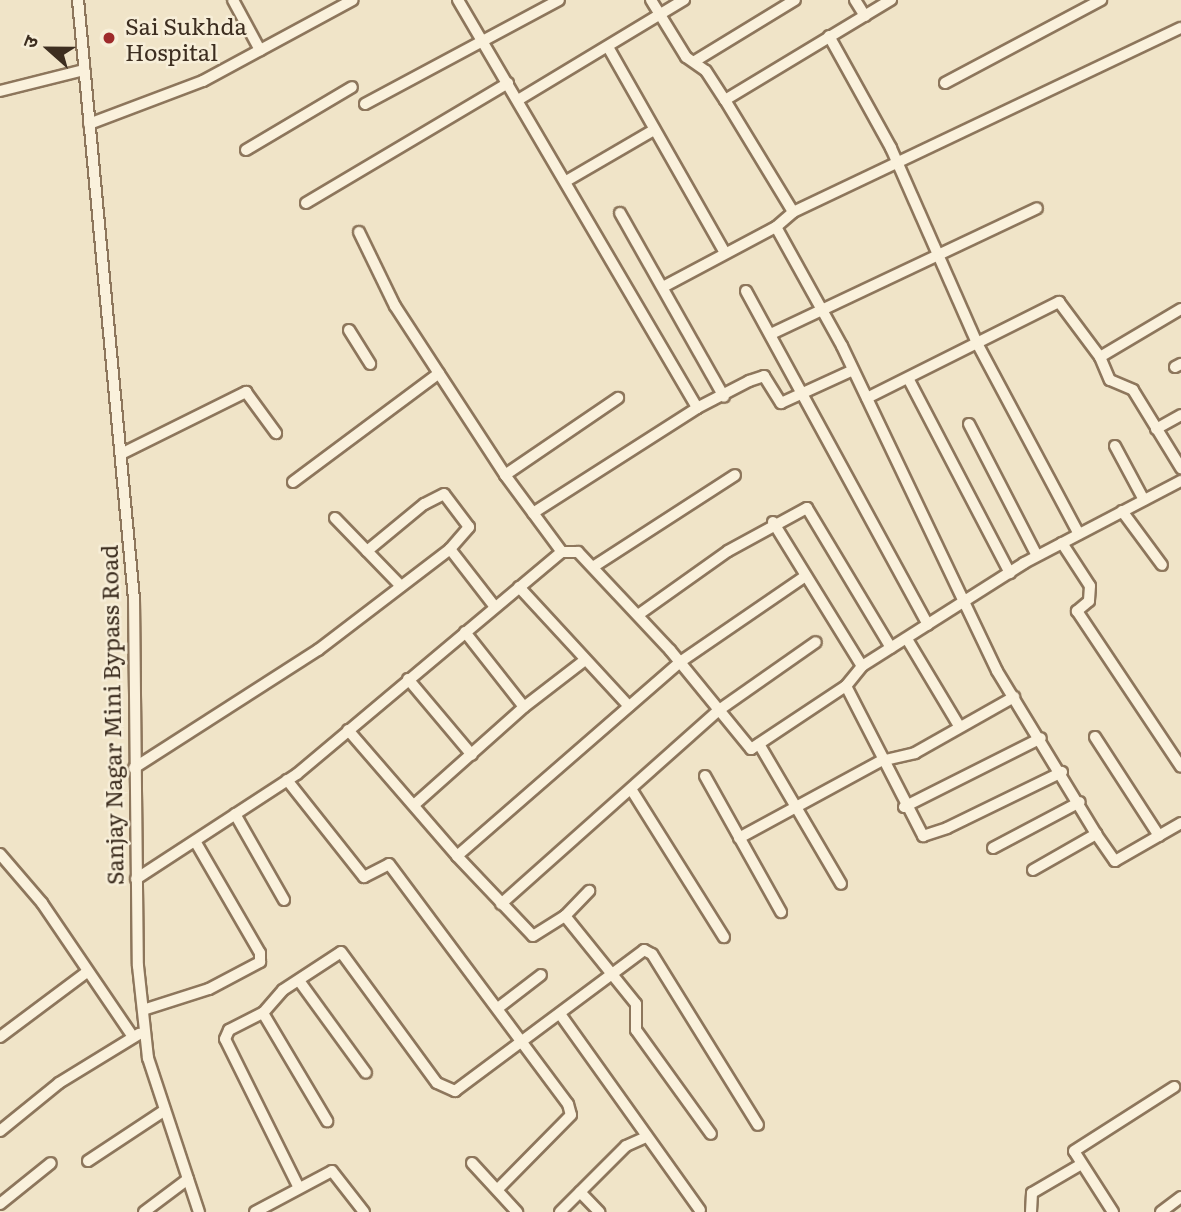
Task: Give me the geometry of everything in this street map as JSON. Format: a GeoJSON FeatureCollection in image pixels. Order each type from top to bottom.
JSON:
{"type":"FeatureCollection","features":[{"type":"Feature","properties":{"kind":"street","name":"Sanjay Nagar Mini Bypass Road"},"geometry":{"type":"LineString","coordinates":[[78,0],[134,598],[136,879],[145,1032],[148,1058],[199,1212]]}},
{"type":"Feature","properties":{"kind":"street"},"geometry":{"type":"LineString","coordinates":[[233,0],[260,50]]}},
{"type":"Feature","properties":{"kind":"street"},"geometry":{"type":"LineString","coordinates":[[89,124],[203,81],[354,0]]}},
{"type":"Feature","properties":{"kind":"street"},"geometry":{"type":"LineString","coordinates":[[458,0],[568,180],[697,408]]}},
{"type":"Feature","properties":{"kind":"street"},"geometry":{"type":"LineString","coordinates":[[366,104],[486,42],[559,0]]}},
{"type":"Feature","properties":{"kind":"street"},"geometry":{"type":"LineString","coordinates":[[651,0],[686,57],[695,61],[725,100],[793,212]]}},
{"type":"Feature","properties":{"kind":"street"},"geometry":{"type":"LineString","coordinates":[[519,100],[684,0]]}},
{"type":"Feature","properties":{"kind":"street"},"geometry":{"type":"LineString","coordinates":[[695,61],[795,0]]}},
{"type":"Feature","properties":{"kind":"street"},"geometry":{"type":"LineString","coordinates":[[855,0],[864,16]]}},
{"type":"Feature","properties":{"kind":"street"},"geometry":{"type":"LineString","coordinates":[[725,100],[891,0]]}},
{"type":"Feature","properties":{"kind":"street"},"geometry":{"type":"LineString","coordinates":[[945,83],[1097,1]]}},
{"type":"Feature","properties":{"kind":"street"},"geometry":{"type":"LineString","coordinates":[[663,287],[776,227],[793,212],[1181,28]]}},
{"type":"Feature","properties":{"kind":"street"},"geometry":{"type":"LineString","coordinates":[[829,36],[895,162],[936,259],[978,345],[1079,534]]}},
{"type":"Feature","properties":{"kind":"street"},"geometry":{"type":"LineString","coordinates":[[607,47],[725,253]]}},
{"type":"Feature","properties":{"kind":"street"},"geometry":{"type":"LineString","coordinates":[[0,91],[84,70]]}},
{"type":"Feature","properties":{"kind":"street"},"geometry":{"type":"LineString","coordinates":[[306,203],[508,83]]}},
{"type":"Feature","properties":{"kind":"street"},"geometry":{"type":"LineString","coordinates":[[246,150],[352,87]]}},
{"type":"Feature","properties":{"kind":"street"},"geometry":{"type":"LineString","coordinates":[[568,180],[654,130]]}},
{"type":"Feature","properties":{"kind":"street"},"geometry":{"type":"LineString","coordinates":[[771,334],[820,308],[936,259],[1037,208]]}},
{"type":"Feature","properties":{"kind":"street"},"geometry":{"type":"LineString","coordinates":[[620,213],[724,397]]}},
{"type":"Feature","properties":{"kind":"street"},"geometry":{"type":"LineString","coordinates":[[776,227],[867,398],[964,602],[1014,697],[1080,802],[1096,834],[1115,861],[1181,823]]}},
{"type":"Feature","properties":{"kind":"street"},"geometry":{"type":"LineString","coordinates":[[359,232],[395,306],[505,475],[562,552]]}},
{"type":"Feature","properties":{"kind":"street"},"geometry":{"type":"LineString","coordinates":[[746,291],[928,625]]}},
{"type":"Feature","properties":{"kind":"street"},"geometry":{"type":"LineString","coordinates":[[867,398],[909,380],[1059,302],[1100,357],[1110,380],[1133,390],[1181,468]]}},
{"type":"Feature","properties":{"kind":"street"},"geometry":{"type":"LineString","coordinates":[[1100,357],[1181,309]]}},
{"type":"Feature","properties":{"kind":"street"},"geometry":{"type":"LineString","coordinates":[[349,330],[370,365]]}},
{"type":"Feature","properties":{"kind":"street"},"geometry":{"type":"LineString","coordinates":[[533,513],[697,408],[764,376],[781,403],[851,371]]}},
{"type":"Feature","properties":{"kind":"street"},"geometry":{"type":"LineString","coordinates":[[293,482],[439,373]]}},
{"type":"Feature","properties":{"kind":"street"},"geometry":{"type":"LineString","coordinates":[[909,380],[1010,573]]}},
{"type":"Feature","properties":{"kind":"street"},"geometry":{"type":"LineString","coordinates":[[121,454],[246,392],[276,433]]}},
{"type":"Feature","properties":{"kind":"street"},"geometry":{"type":"LineString","coordinates":[[505,475],[618,398]]}},
{"type":"Feature","properties":{"kind":"street"},"geometry":{"type":"LineString","coordinates":[[1156,429],[1181,415]]}},
{"type":"Feature","properties":{"kind":"street"},"geometry":{"type":"LineString","coordinates":[[969,424],[1037,556]]}},
{"type":"Feature","properties":{"kind":"street"},"geometry":{"type":"LineString","coordinates":[[1115,446],[1144,500]]}},
{"type":"Feature","properties":{"kind":"street"},"geometry":{"type":"LineString","coordinates":[[593,567],[735,475]]}},
{"type":"Feature","properties":{"kind":"street"},"geometry":{"type":"LineString","coordinates":[[136,879],[287,780],[562,552],[578,552],[593,567],[681,662],[751,750],[846,686],[862,666],[1037,556],[1181,481]]}},
{"type":"Feature","properties":{"kind":"street"},"geometry":{"type":"LineString","coordinates":[[134,768],[318,650],[450,549],[469,527],[443,495],[424,504],[367,551]]}},
{"type":"Feature","properties":{"kind":"street"},"geometry":{"type":"LineString","coordinates":[[638,615],[773,522],[807,508],[891,648]]}},
{"type":"Feature","properties":{"kind":"street"},"geometry":{"type":"LineString","coordinates":[[1122,511],[1162,565]]}},
{"type":"Feature","properties":{"kind":"street"},"geometry":{"type":"LineString","coordinates":[[335,518],[401,586]]}},
{"type":"Feature","properties":{"kind":"street"},"geometry":{"type":"LineString","coordinates":[[773,522],[862,666]]}},
{"type":"Feature","properties":{"kind":"street"},"geometry":{"type":"LineString","coordinates":[[1062,543],[1090,586],[1088,601],[1077,611],[1181,767]]}},
{"type":"Feature","properties":{"kind":"street"},"geometry":{"type":"LineString","coordinates":[[450,549],[495,607]]}},
{"type":"Feature","properties":{"kind":"street"},"geometry":{"type":"LineString","coordinates":[[457,856],[681,662],[804,576]]}},
{"type":"Feature","properties":{"kind":"street"},"geometry":{"type":"LineString","coordinates":[[519,587],[629,706]]}},
{"type":"Feature","properties":{"kind":"street"},"geometry":{"type":"LineString","coordinates":[[465,632],[524,707]]}},
{"type":"Feature","properties":{"kind":"street"},"geometry":{"type":"LineString","coordinates":[[907,639],[959,726]]}},
{"type":"Feature","properties":{"kind":"street"},"geometry":{"type":"LineString","coordinates":[[501,904],[719,710],[816,642]]}},
{"type":"Feature","properties":{"kind":"street"},"geometry":{"type":"LineString","coordinates":[[414,805],[524,707],[585,660]]}},
{"type":"Feature","properties":{"kind":"street"},"geometry":{"type":"LineString","coordinates":[[408,679],[472,755]]}},
{"type":"Feature","properties":{"kind":"street"},"geometry":{"type":"LineString","coordinates":[[846,686],[904,807],[926,837],[1062,772]]}},
{"type":"Feature","properties":{"kind":"street"},"geometry":{"type":"LineString","coordinates":[[738,838],[881,761],[915,753],[1014,697]]}},
{"type":"Feature","properties":{"kind":"street"},"geometry":{"type":"LineString","coordinates":[[348,730],[457,856],[533,936],[565,916],[589,891]]}},
{"type":"Feature","properties":{"kind":"street"},"geometry":{"type":"LineString","coordinates":[[904,807],[1041,737]]}},
{"type":"Feature","properties":{"kind":"street"},"geometry":{"type":"LineString","coordinates":[[1095,737],[1159,836]]}},
{"type":"Feature","properties":{"kind":"street"},"geometry":{"type":"LineString","coordinates":[[760,744],[841,884]]}},
{"type":"Feature","properties":{"kind":"street"},"geometry":{"type":"LineString","coordinates":[[705,776],[780,912]]}},
{"type":"Feature","properties":{"kind":"street"},"geometry":{"type":"LineString","coordinates":[[287,780],[364,877],[389,864],[568,1104],[571,1115],[497,1190]]}},
{"type":"Feature","properties":{"kind":"street"},"geometry":{"type":"LineString","coordinates":[[631,789],[724,937]]}},
{"type":"Feature","properties":{"kind":"street"},"geometry":{"type":"LineString","coordinates":[[993,848],[1080,802]]}},
{"type":"Feature","properties":{"kind":"street"},"geometry":{"type":"LineString","coordinates":[[234,814],[284,900]]}},
{"type":"Feature","properties":{"kind":"street"},"geometry":{"type":"LineString","coordinates":[[1033,870],[1096,834]]}},
{"type":"Feature","properties":{"kind":"street"},"geometry":{"type":"LineString","coordinates":[[143,1010],[209,989],[260,962],[260,953],[195,841]]}},
{"type":"Feature","properties":{"kind":"street"},"geometry":{"type":"LineString","coordinates":[[0,853],[42,903],[133,1037]]}},
{"type":"Feature","properties":{"kind":"street"},"geometry":{"type":"LineString","coordinates":[[565,916],[636,1004],[636,1030],[711,1134]]}},
{"type":"Feature","properties":{"kind":"street"},"geometry":{"type":"LineString","coordinates":[[298,1186],[225,1039],[229,1030],[263,1013],[283,990],[300,982],[341,952],[437,1083],[455,1091],[644,950],[652,954],[758,1125]]}},
{"type":"Feature","properties":{"kind":"street"},"geometry":{"type":"LineString","coordinates":[[0,1037],[87,972]]}},
{"type":"Feature","properties":{"kind":"street"},"geometry":{"type":"LineString","coordinates":[[498,1008],[541,975]]}},
{"type":"Feature","properties":{"kind":"street"},"geometry":{"type":"LineString","coordinates":[[300,982],[366,1073]]}},
{"type":"Feature","properties":{"kind":"street"},"geometry":{"type":"LineString","coordinates":[[263,1013],[327,1121]]}},
{"type":"Feature","properties":{"kind":"street"},"geometry":{"type":"LineString","coordinates":[[560,1014],[700,1210]]}},
{"type":"Feature","properties":{"kind":"street"},"geometry":{"type":"LineString","coordinates":[[0,1131],[59,1083],[145,1032]]}},
{"type":"Feature","properties":{"kind":"street"},"geometry":{"type":"LineString","coordinates":[[1114,1212],[1080,1165],[1074,1151],[1174,1087]]}},
{"type":"Feature","properties":{"kind":"street"},"geometry":{"type":"LineString","coordinates":[[88,1161],[165,1110]]}},
{"type":"Feature","properties":{"kind":"street"},"geometry":{"type":"LineString","coordinates":[[560,1212],[626,1146],[646,1136]]}},
{"type":"Feature","properties":{"kind":"street"},"geometry":{"type":"LineString","coordinates":[[0,1204],[51,1163]]}},
{"type":"Feature","properties":{"kind":"street"},"geometry":{"type":"LineString","coordinates":[[472,1163],[517,1212]]}},
{"type":"Feature","properties":{"kind":"street"},"geometry":{"type":"LineString","coordinates":[[1031,1212],[1032,1193],[1080,1165]]}},
{"type":"Feature","properties":{"kind":"street"},"geometry":{"type":"LineString","coordinates":[[255,1212],[298,1186],[332,1171],[364,1212]]}},
{"type":"Feature","properties":{"kind":"street"},"geometry":{"type":"LineString","coordinates":[[144,1212],[188,1179]]}},
{"type":"Feature","properties":{"kind":"street"},"geometry":{"type":"LineString","coordinates":[[580,1192],[599,1212]]}},
{"type":"Feature","properties":{"kind":"street"},"geometry":{"type":"LineString","coordinates":[[1161,1212],[1181,1197]]}},
{"type":"Feature","properties":{"kind":"place","name":"Sai Sukhda Hospital"},"geometry":{"type":"Point","coordinates":[109,38]}}]}
